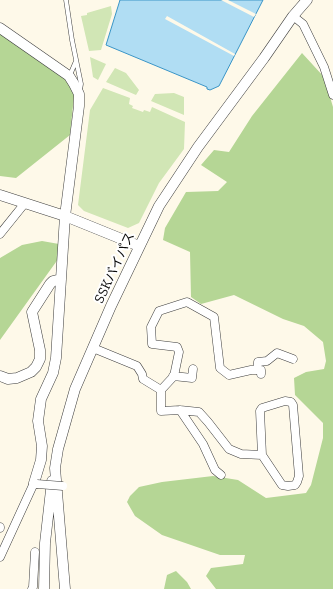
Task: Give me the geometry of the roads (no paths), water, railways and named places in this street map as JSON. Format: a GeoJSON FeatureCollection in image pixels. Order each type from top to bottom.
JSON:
{"type":"FeatureCollection","features":[{"type":"Feature","properties":{"kind":"street","name":"SSKバイパス"},"geometry":{"type":"LineString","coordinates":[[65,589],[55,468],[58,449],[76,389],[139,246],[159,206],[194,153],[293,16],[307,0]]}},
{"type":"Feature","properties":{"kind":"street"},"geometry":{"type":"LineString","coordinates":[[293,16],[303,24],[324,67],[333,95]]}},
{"type":"Feature","properties":{"kind":"street"},"geometry":{"type":"LineString","coordinates":[[0,28],[69,76],[79,94],[79,106],[65,216],[56,358],[53,373],[41,399],[38,421],[42,446],[41,460],[36,484],[0,557]]}},
{"type":"Feature","properties":{"kind":"street"},"geometry":{"type":"LineString","coordinates":[[0,195],[65,216],[139,246]]}},
{"type":"Feature","properties":{"kind":"street"},"geometry":{"type":"LineString","coordinates":[[0,234],[25,203]]}},
{"type":"Feature","properties":{"kind":"street"},"geometry":{"type":"LineString","coordinates":[[0,376],[8,379],[17,378],[31,372],[36,367],[40,359],[40,350],[32,312],[50,284],[53,281],[61,279]]}},
{"type":"Feature","properties":{"kind":"street"},"geometry":{"type":"LineString","coordinates":[[262,455],[241,454],[229,449],[199,412],[180,410],[161,411],[161,390],[173,376],[179,352],[177,347],[152,344],[151,327],[159,312],[187,302],[214,317],[220,368],[229,375],[251,370],[259,372],[258,362],[267,361],[277,353],[293,359]]}},
{"type":"Feature","properties":{"kind":"street"},"geometry":{"type":"LineString","coordinates":[[93,348],[137,366],[143,379],[161,390]]}},
{"type":"Feature","properties":{"kind":"street"},"geometry":{"type":"LineString","coordinates":[[173,376],[192,378],[193,369]]}},
{"type":"Feature","properties":{"kind":"street"},"geometry":{"type":"LineString","coordinates":[[285,401],[291,402],[293,405],[299,476],[295,485],[288,486],[282,484],[262,455],[260,411],[262,408],[285,401]]}},
{"type":"Feature","properties":{"kind":"street"},"geometry":{"type":"LineString","coordinates":[[180,410],[203,444],[215,470],[221,475]]}},
{"type":"Feature","properties":{"kind":"street"},"geometry":{"type":"LineString","coordinates":[[44,589],[45,543],[55,468]]}},
{"type":"Feature","properties":{"kind":"street"},"geometry":{"type":"LineString","coordinates":[[36,484],[63,486]]}},
{"type":"Feature","properties":{"kind":"street"},"geometry":{"type":"LineString","coordinates":[[32,589],[36,552]]}},
{"type":"Feature","properties":{"kind":"lane"},"geometry":{"type":"LineString","coordinates":[[66,0],[81,84],[79,94]]}},
{"type":"Feature","properties":{"kind":"lane"},"geometry":{"type":"LineString","coordinates":[[69,76],[76,61]]}},
{"type":"Feature","properties":{"kind":"water"},"geometry":{"type":"Polygon","coordinates":[[[120,0],[263,0],[219,86],[210,90],[207,89],[207,87],[106,45],[120,0]]]}}]}
